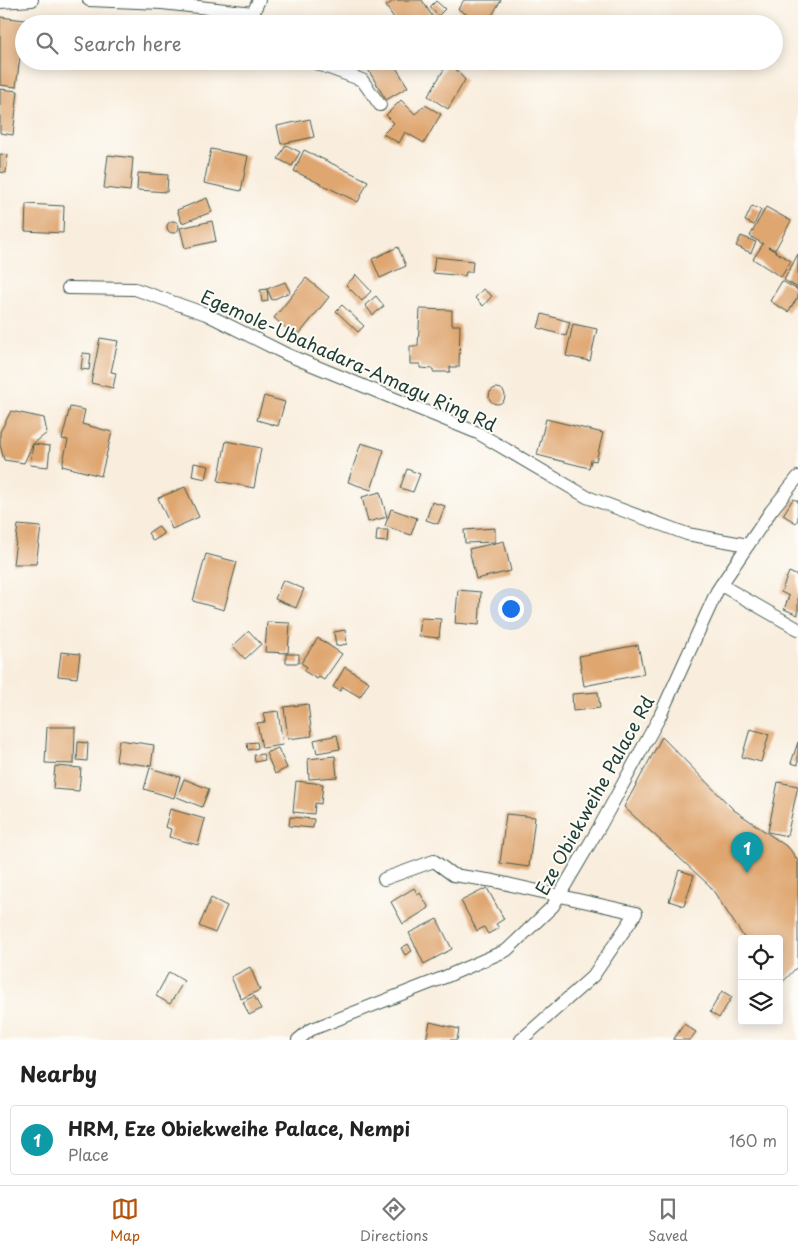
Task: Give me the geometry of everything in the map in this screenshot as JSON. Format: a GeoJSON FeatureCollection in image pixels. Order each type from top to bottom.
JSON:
{"type":"FeatureCollection","features":[{"type":"Feature","properties":{"kind":"street"},"geometry":{"type":"LineString","coordinates":[[0,2],[32,0]]}},
{"type":"Feature","properties":{"kind":"street"},"geometry":{"type":"LineString","coordinates":[[89,0],[162,3],[254,13],[259,0]]}},
{"type":"Feature","properties":{"kind":"street"},"geometry":{"type":"LineString","coordinates":[[335,70],[362,80],[380,105]]}},
{"type":"Feature","properties":{"kind":"street","name":"Egemole-Ubahadara-Amagu Ring Rd"},"geometry":{"type":"LineString","coordinates":[[68,288],[136,289],[206,314],[288,355],[478,433],[587,497],[686,534],[748,545]]}},
{"type":"Feature","properties":{"kind":"street","name":"Eze Obiekweihe Palace Rd"},"geometry":{"type":"LineString","coordinates":[[298,1040],[310,1030],[445,977],[507,950],[553,906],[600,826],[659,718],[721,585],[771,511],[798,477]]}},
{"type":"Feature","properties":{"kind":"street"},"geometry":{"type":"LineString","coordinates":[[721,585],[798,628]]}},
{"type":"Feature","properties":{"kind":"street"},"geometry":{"type":"LineString","coordinates":[[384,879],[434,861],[453,875],[494,881],[636,913],[593,976],[521,1040]]}},
{"type":"Feature","properties":{"kind":"building"},"geometry":{"type":"Polygon","coordinates":[[[395,0],[422,0],[431,15],[392,15],[386,6],[395,0]]]}},
{"type":"Feature","properties":{"kind":"building"},"geometry":{"type":"Polygon","coordinates":[[[464,0],[501,0],[492,15],[468,15],[458,9],[464,0]]]}},
{"type":"Feature","properties":{"kind":"building"},"geometry":{"type":"Polygon","coordinates":[[[436,1],[445,9],[437,15],[430,7],[436,1]]]}},
{"type":"Feature","properties":{"kind":"building"},"geometry":{"type":"Polygon","coordinates":[[[0,17],[15,19],[15,70],[18,70],[16,87],[0,85],[0,17]]]}},
{"type":"Feature","properties":{"kind":"building"},"geometry":{"type":"Polygon","coordinates":[[[368,70],[398,70],[408,87],[386,100],[368,70]]]}},
{"type":"Feature","properties":{"kind":"building"},"geometry":{"type":"Polygon","coordinates":[[[444,70],[457,70],[465,80],[448,109],[428,96],[444,70]]]}},
{"type":"Feature","properties":{"kind":"building"},"geometry":{"type":"Polygon","coordinates":[[[0,89],[18,91],[13,135],[0,133],[0,89]]]}},
{"type":"Feature","properties":{"kind":"building"},"geometry":{"type":"Polygon","coordinates":[[[401,100],[415,114],[425,105],[441,114],[424,143],[405,132],[399,143],[383,134],[394,123],[386,115],[401,100]]]}},
{"type":"Feature","properties":{"kind":"building"},"geometry":{"type":"Polygon","coordinates":[[[310,119],[314,137],[281,144],[277,126],[310,119]]]}},
{"type":"Feature","properties":{"kind":"building"},"geometry":{"type":"Polygon","coordinates":[[[286,145],[300,152],[292,166],[278,159],[286,145]]]}},
{"type":"Feature","properties":{"kind":"building"},"geometry":{"type":"Polygon","coordinates":[[[211,149],[248,156],[241,191],[204,183],[211,149]]]}},
{"type":"Feature","properties":{"kind":"building"},"geometry":{"type":"Polygon","coordinates":[[[304,150],[368,181],[358,202],[294,171],[304,150]]]}},
{"type":"Feature","properties":{"kind":"building"},"geometry":{"type":"Polygon","coordinates":[[[0,154],[8,155],[6,173],[0,172],[0,154]]]}},
{"type":"Feature","properties":{"kind":"building"},"geometry":{"type":"Polygon","coordinates":[[[108,155],[133,158],[130,191],[104,188],[108,155]]]}},
{"type":"Feature","properties":{"kind":"building"},"geometry":{"type":"Polygon","coordinates":[[[138,173],[168,175],[167,192],[137,190],[138,173]]]}},
{"type":"Feature","properties":{"kind":"building"},"geometry":{"type":"Polygon","coordinates":[[[207,198],[212,212],[182,223],[177,210],[207,198]]]}},
{"type":"Feature","properties":{"kind":"building"},"geometry":{"type":"Polygon","coordinates":[[[26,204],[64,206],[63,233],[25,231],[26,204]]]}},
{"type":"Feature","properties":{"kind":"building"},"geometry":{"type":"Polygon","coordinates":[[[752,206],[761,210],[754,225],[745,221],[752,206]]]}},
{"type":"Feature","properties":{"kind":"building"},"geometry":{"type":"Polygon","coordinates":[[[766,207],[791,221],[775,250],[768,247],[791,261],[781,277],[753,259],[763,244],[750,236],[766,207]]]}},
{"type":"Feature","properties":{"kind":"building"},"geometry":{"type":"Polygon","coordinates":[[[171,221],[175,221],[179,227],[175,233],[171,233],[167,229],[167,225],[171,221]]]}},
{"type":"Feature","properties":{"kind":"building"},"geometry":{"type":"Polygon","coordinates":[[[212,221],[216,241],[185,248],[180,228],[212,221]]]}},
{"type":"Feature","properties":{"kind":"building"},"geometry":{"type":"Polygon","coordinates":[[[741,236],[756,242],[751,253],[736,246],[741,236]]]}},
{"type":"Feature","properties":{"kind":"building"},"geometry":{"type":"Polygon","coordinates":[[[398,247],[406,266],[380,278],[372,259],[398,247]]]}},
{"type":"Feature","properties":{"kind":"building"},"geometry":{"type":"Polygon","coordinates":[[[798,254],[798,288],[784,280],[798,254]]]}},
{"type":"Feature","properties":{"kind":"building"},"geometry":{"type":"Polygon","coordinates":[[[435,257],[473,261],[472,272],[466,272],[465,276],[433,273],[435,257]]]}},
{"type":"Feature","properties":{"kind":"building"},"geometry":{"type":"Polygon","coordinates":[[[356,275],[371,291],[362,301],[346,285],[356,275]]]}},
{"type":"Feature","properties":{"kind":"building"},"geometry":{"type":"Polygon","coordinates":[[[306,278],[329,297],[297,337],[274,318],[306,278]]]}},
{"type":"Feature","properties":{"kind":"building"},"geometry":{"type":"Polygon","coordinates":[[[782,281],[798,290],[798,297],[788,312],[770,301],[782,281]]]}},
{"type":"Feature","properties":{"kind":"building"},"geometry":{"type":"Polygon","coordinates":[[[285,282],[290,292],[272,300],[267,289],[285,282]]]}},
{"type":"Feature","properties":{"kind":"building"},"geometry":{"type":"Polygon","coordinates":[[[267,289],[268,301],[262,302],[260,290],[267,289]]]}},
{"type":"Feature","properties":{"kind":"building"},"geometry":{"type":"Polygon","coordinates":[[[483,289],[492,296],[483,306],[475,298],[483,289]]]}},
{"type":"Feature","properties":{"kind":"building"},"geometry":{"type":"Polygon","coordinates":[[[376,296],[384,306],[373,315],[365,305],[376,296]]]}},
{"type":"Feature","properties":{"kind":"building"},"geometry":{"type":"Polygon","coordinates":[[[342,305],[364,326],[358,332],[336,311],[342,305]]]}},
{"type":"Feature","properties":{"kind":"building"},"geometry":{"type":"Polygon","coordinates":[[[420,309],[452,310],[452,325],[460,325],[459,367],[450,367],[450,372],[433,372],[433,369],[420,368],[420,364],[410,364],[410,346],[418,346],[420,309]]]}},
{"type":"Feature","properties":{"kind":"building"},"geometry":{"type":"Polygon","coordinates":[[[542,314],[570,322],[566,336],[538,328],[542,314]]]}},
{"type":"Feature","properties":{"kind":"building"},"geometry":{"type":"Polygon","coordinates":[[[573,324],[597,329],[590,361],[566,356],[573,324]]]}},
{"type":"Feature","properties":{"kind":"building"},"geometry":{"type":"Polygon","coordinates":[[[100,338],[118,341],[111,372],[116,373],[113,388],[91,383],[100,338]]]}},
{"type":"Feature","properties":{"kind":"building"},"geometry":{"type":"Polygon","coordinates":[[[83,353],[91,354],[89,370],[81,369],[83,353]]]}},
{"type":"Feature","properties":{"kind":"building"},"geometry":{"type":"Polygon","coordinates":[[[494,388],[500,388],[505,393],[503,402],[494,404],[489,399],[489,393],[494,388]]]}},
{"type":"Feature","properties":{"kind":"building"},"geometry":{"type":"Polygon","coordinates":[[[264,396],[285,402],[278,426],[257,420],[264,396]]]}},
{"type":"Feature","properties":{"kind":"building"},"geometry":{"type":"Polygon","coordinates":[[[70,407],[85,410],[82,424],[112,432],[101,476],[62,466],[68,440],[62,439],[70,407]]]}},
{"type":"Feature","properties":{"kind":"building"},"geometry":{"type":"Polygon","coordinates":[[[11,411],[44,418],[47,433],[33,444],[24,463],[4,460],[0,445],[0,432],[11,411]]]}},
{"type":"Feature","properties":{"kind":"building"},"geometry":{"type":"Polygon","coordinates":[[[546,419],[603,433],[596,461],[591,460],[589,468],[537,455],[546,419]]]}},
{"type":"Feature","properties":{"kind":"building"},"geometry":{"type":"Polygon","coordinates":[[[226,441],[261,448],[254,488],[218,481],[226,441]]]}},
{"type":"Feature","properties":{"kind":"building"},"geometry":{"type":"Polygon","coordinates":[[[361,443],[384,450],[371,490],[348,482],[361,443]]]}},
{"type":"Feature","properties":{"kind":"building"},"geometry":{"type":"Polygon","coordinates":[[[33,444],[50,446],[48,467],[30,465],[33,444]]]}},
{"type":"Feature","properties":{"kind":"building"},"geometry":{"type":"Polygon","coordinates":[[[194,463],[209,466],[206,479],[192,476],[194,463]]]}},
{"type":"Feature","properties":{"kind":"building"},"geometry":{"type":"Polygon","coordinates":[[[407,469],[420,474],[413,492],[400,488],[407,469]]]}},
{"type":"Feature","properties":{"kind":"building"},"geometry":{"type":"Polygon","coordinates":[[[185,487],[199,517],[172,529],[158,498],[185,487]]]}},
{"type":"Feature","properties":{"kind":"building"},"geometry":{"type":"Polygon","coordinates":[[[380,492],[387,517],[368,522],[362,497],[380,492]]]}},
{"type":"Feature","properties":{"kind":"building"},"geometry":{"type":"Polygon","coordinates":[[[793,499],[798,501],[798,519],[796,523],[783,515],[793,499]]]}},
{"type":"Feature","properties":{"kind":"building"},"geometry":{"type":"Polygon","coordinates":[[[432,502],[445,506],[438,524],[426,520],[432,502]]]}},
{"type":"Feature","properties":{"kind":"building"},"geometry":{"type":"Polygon","coordinates":[[[391,509],[417,518],[411,535],[385,526],[391,509]]]}},
{"type":"Feature","properties":{"kind":"building"},"geometry":{"type":"Polygon","coordinates":[[[18,525],[41,527],[36,564],[13,564],[18,525]]]}},
{"type":"Feature","properties":{"kind":"building"},"geometry":{"type":"Polygon","coordinates":[[[158,526],[164,534],[153,541],[148,533],[158,526]]]}},
{"type":"Feature","properties":{"kind":"building"},"geometry":{"type":"Polygon","coordinates":[[[495,528],[495,542],[465,543],[464,530],[495,528]]]}},
{"type":"Feature","properties":{"kind":"building"},"geometry":{"type":"Polygon","coordinates":[[[377,530],[388,530],[387,542],[376,541],[377,530]]]}},
{"type":"Feature","properties":{"kind":"building"},"geometry":{"type":"Polygon","coordinates":[[[504,541],[511,571],[476,579],[469,549],[504,541]]]}},
{"type":"Feature","properties":{"kind":"building"},"geometry":{"type":"Polygon","coordinates":[[[206,554],[237,562],[224,610],[193,601],[206,554]]]}},
{"type":"Feature","properties":{"kind":"building"},"geometry":{"type":"Polygon","coordinates":[[[789,572],[798,576],[798,615],[784,609],[789,596],[781,592],[789,572]]]}},
{"type":"Feature","properties":{"kind":"building"},"geometry":{"type":"Polygon","coordinates":[[[283,580],[304,589],[296,608],[275,599],[283,580]]]}},
{"type":"Feature","properties":{"kind":"building"},"geometry":{"type":"Polygon","coordinates":[[[458,590],[481,592],[479,625],[455,623],[458,590]]]}},
{"type":"Feature","properties":{"kind":"building"},"geometry":{"type":"Polygon","coordinates":[[[421,618],[441,619],[439,638],[419,636],[421,618]]]}},
{"type":"Feature","properties":{"kind":"building"},"geometry":{"type":"Polygon","coordinates":[[[267,622],[290,623],[288,653],[265,652],[267,622]]]}},
{"type":"Feature","properties":{"kind":"building"},"geometry":{"type":"Polygon","coordinates":[[[345,630],[347,644],[336,646],[334,632],[345,630]]]}},
{"type":"Feature","properties":{"kind":"building"},"geometry":{"type":"Polygon","coordinates":[[[249,631],[261,644],[245,659],[233,646],[249,631]]]}},
{"type":"Feature","properties":{"kind":"building"},"geometry":{"type":"Polygon","coordinates":[[[318,638],[342,654],[324,680],[319,677],[317,679],[304,671],[307,667],[301,663],[318,638]]]}},
{"type":"Feature","properties":{"kind":"building"},"geometry":{"type":"Polygon","coordinates":[[[638,645],[644,674],[584,686],[579,656],[638,645]]]}},
{"type":"Feature","properties":{"kind":"building"},"geometry":{"type":"Polygon","coordinates":[[[61,652],[80,654],[77,678],[58,676],[61,652]]]}},
{"type":"Feature","properties":{"kind":"building"},"geometry":{"type":"Polygon","coordinates":[[[286,654],[299,654],[299,663],[286,663],[286,654]]]}},
{"type":"Feature","properties":{"kind":"building"},"geometry":{"type":"Polygon","coordinates":[[[345,667],[369,682],[360,697],[343,687],[340,691],[333,687],[345,667]]]}},
{"type":"Feature","properties":{"kind":"building"},"geometry":{"type":"Polygon","coordinates":[[[598,692],[600,708],[573,711],[572,694],[598,692]]]}},
{"type":"Feature","properties":{"kind":"building"},"geometry":{"type":"Polygon","coordinates":[[[308,704],[312,736],[288,739],[284,707],[308,704]]]}},
{"type":"Feature","properties":{"kind":"building"},"geometry":{"type":"Polygon","coordinates":[[[278,711],[283,745],[262,748],[257,723],[265,722],[263,713],[278,711]]]}},
{"type":"Feature","properties":{"kind":"building"},"geometry":{"type":"Polygon","coordinates":[[[47,727],[75,727],[74,764],[45,763],[47,727]]]}},
{"type":"Feature","properties":{"kind":"building"},"geometry":{"type":"Polygon","coordinates":[[[750,729],[769,734],[761,762],[742,757],[750,729]]]}},
{"type":"Feature","properties":{"kind":"building"},"geometry":{"type":"Polygon","coordinates":[[[337,735],[340,749],[317,753],[314,740],[337,735]]]}},
{"type":"Feature","properties":{"kind":"building"},"geometry":{"type":"Polygon","coordinates":[[[662,737],[734,810],[789,848],[798,861],[798,966],[783,982],[783,935],[742,935],[710,886],[624,807],[662,737]]]}},
{"type":"Feature","properties":{"kind":"building"},"geometry":{"type":"Polygon","coordinates":[[[119,740],[154,745],[151,766],[116,761],[119,740]]]}},
{"type":"Feature","properties":{"kind":"building"},"geometry":{"type":"Polygon","coordinates":[[[78,742],[88,743],[87,761],[77,760],[78,742]]]}},
{"type":"Feature","properties":{"kind":"building"},"geometry":{"type":"Polygon","coordinates":[[[257,742],[258,748],[248,750],[247,743],[257,742]]]}},
{"type":"Feature","properties":{"kind":"building"},"geometry":{"type":"Polygon","coordinates":[[[798,742],[798,765],[791,763],[798,742]]]}},
{"type":"Feature","properties":{"kind":"building"},"geometry":{"type":"Polygon","coordinates":[[[278,748],[287,768],[275,774],[266,753],[278,748]]]}},
{"type":"Feature","properties":{"kind":"building"},"geometry":{"type":"Polygon","coordinates":[[[263,754],[265,760],[255,762],[254,755],[263,754]]]}},
{"type":"Feature","properties":{"kind":"building"},"geometry":{"type":"Polygon","coordinates":[[[335,756],[337,777],[309,779],[308,759],[335,756]]]}},
{"type":"Feature","properties":{"kind":"building"},"geometry":{"type":"Polygon","coordinates":[[[55,766],[81,768],[79,791],[53,789],[55,766]]]}},
{"type":"Feature","properties":{"kind":"building"},"geometry":{"type":"Polygon","coordinates":[[[150,768],[180,777],[174,798],[144,789],[150,768]]]}},
{"type":"Feature","properties":{"kind":"building"},"geometry":{"type":"Polygon","coordinates":[[[184,779],[209,789],[202,807],[177,797],[184,779]]]}},
{"type":"Feature","properties":{"kind":"building"},"geometry":{"type":"Polygon","coordinates":[[[296,781],[323,784],[321,804],[315,803],[314,814],[293,812],[296,781]]]}},
{"type":"Feature","properties":{"kind":"building"},"geometry":{"type":"Polygon","coordinates":[[[778,782],[798,786],[787,836],[768,832],[778,782]]]}},
{"type":"Feature","properties":{"kind":"building"},"geometry":{"type":"Polygon","coordinates":[[[170,809],[205,819],[198,845],[169,837],[171,829],[165,827],[170,809]]]}},
{"type":"Feature","properties":{"kind":"building"},"geometry":{"type":"Polygon","coordinates":[[[506,814],[535,817],[529,867],[500,863],[506,814]]]}},
{"type":"Feature","properties":{"kind":"building"},"geometry":{"type":"Polygon","coordinates":[[[290,817],[314,819],[313,828],[289,826],[290,817]]]}},
{"type":"Feature","properties":{"kind":"building"},"geometry":{"type":"Polygon","coordinates":[[[679,870],[694,875],[684,906],[669,901],[679,870]]]}},
{"type":"Feature","properties":{"kind":"building"},"geometry":{"type":"Polygon","coordinates":[[[414,888],[418,895],[420,893],[429,908],[403,924],[391,902],[414,888]]]}},
{"type":"Feature","properties":{"kind":"building"},"geometry":{"type":"Polygon","coordinates":[[[487,888],[504,919],[496,924],[499,928],[488,934],[484,927],[477,931],[461,901],[487,888]]]}},
{"type":"Feature","properties":{"kind":"building"},"geometry":{"type":"Polygon","coordinates":[[[211,898],[227,906],[215,933],[199,926],[211,898]]]}},
{"type":"Feature","properties":{"kind":"building"},"geometry":{"type":"Polygon","coordinates":[[[437,919],[452,949],[424,964],[409,933],[437,919]]]}},
{"type":"Feature","properties":{"kind":"building"},"geometry":{"type":"Polygon","coordinates":[[[408,944],[412,951],[405,955],[401,948],[408,944]]]}},
{"type":"Feature","properties":{"kind":"building"},"geometry":{"type":"Polygon","coordinates":[[[250,967],[260,990],[241,999],[231,977],[250,967]]]}},
{"type":"Feature","properties":{"kind":"building"},"geometry":{"type":"Polygon","coordinates":[[[169,972],[184,981],[170,1004],[156,996],[169,972]]]}},
{"type":"Feature","properties":{"kind":"building"},"geometry":{"type":"Polygon","coordinates":[[[722,991],[732,997],[719,1018],[710,1012],[722,991]]]}},
{"type":"Feature","properties":{"kind":"building"},"geometry":{"type":"Polygon","coordinates":[[[254,996],[261,1009],[249,1015],[243,1002],[254,996]]]}},
{"type":"Feature","properties":{"kind":"building"},"geometry":{"type":"Polygon","coordinates":[[[430,1022],[459,1029],[457,1040],[426,1040],[430,1022]]]}},
{"type":"Feature","properties":{"kind":"building"},"geometry":{"type":"Polygon","coordinates":[[[684,1024],[696,1032],[690,1040],[673,1040],[684,1024]]]}},
{"type":"Feature","properties":{"kind":"place","name":"HRM, Eze Obiekweihe Palace, Nempi"},"geometry":{"type":"Point","coordinates":[747,873]}}]}
